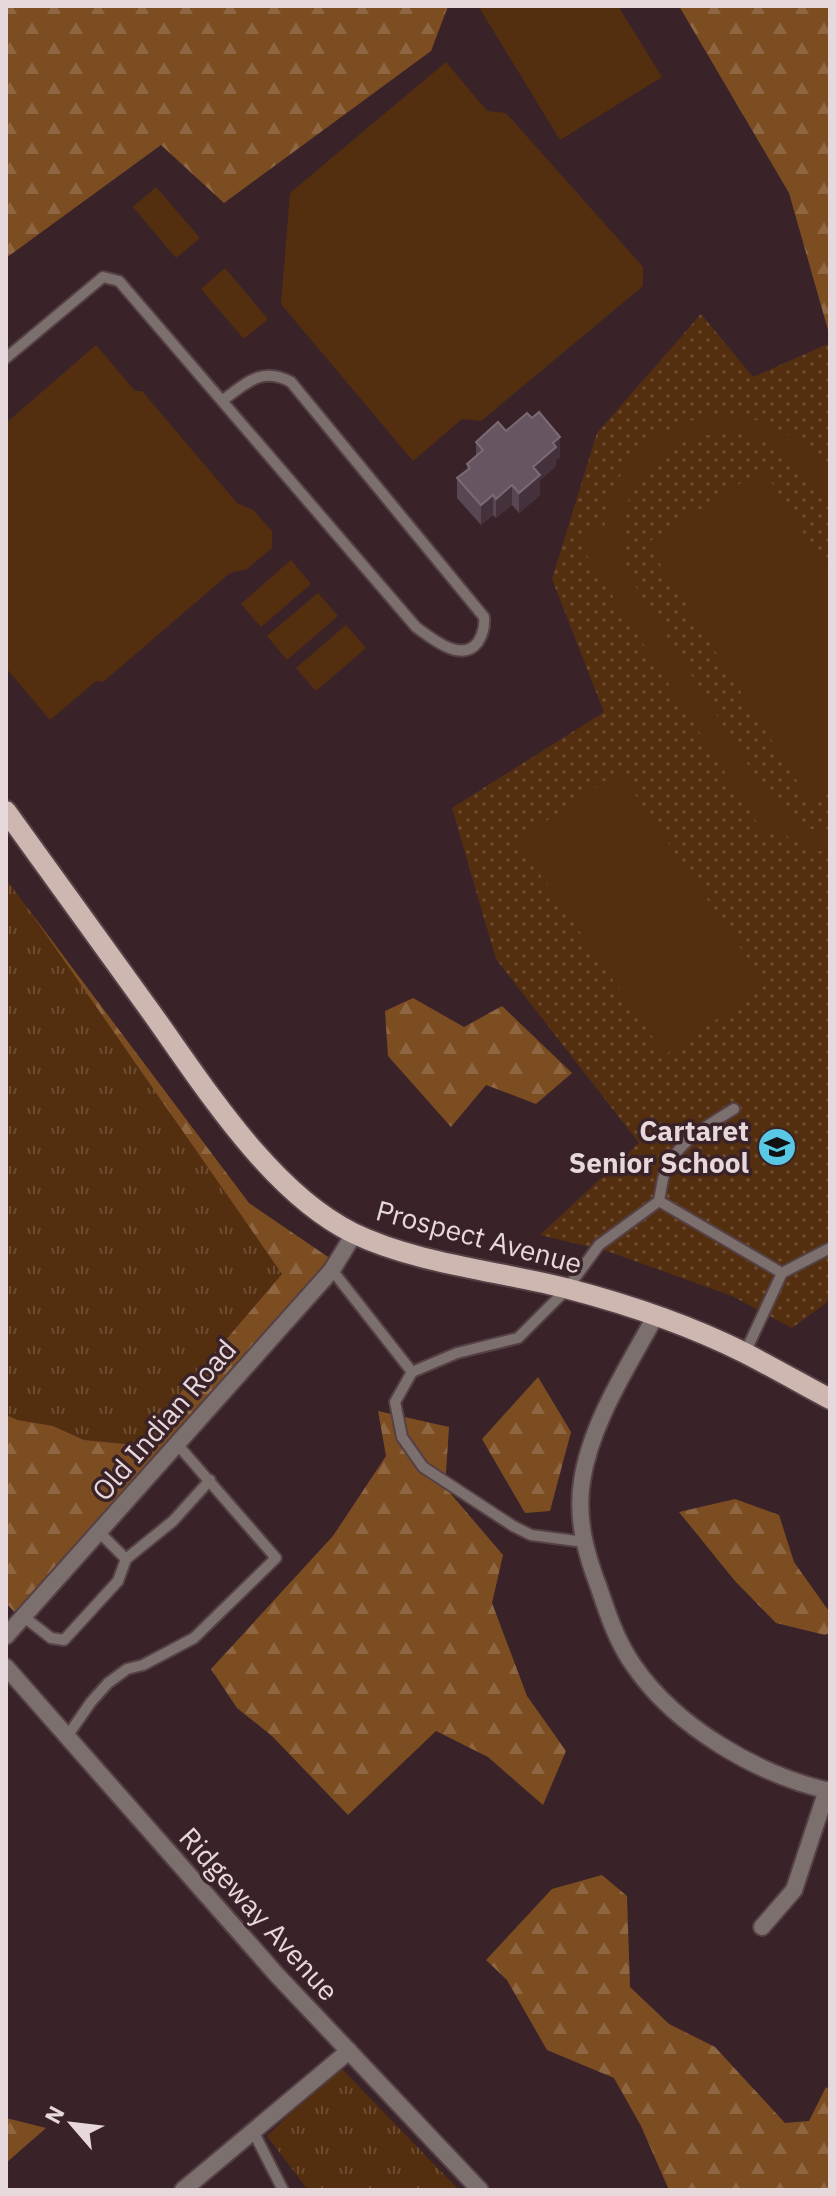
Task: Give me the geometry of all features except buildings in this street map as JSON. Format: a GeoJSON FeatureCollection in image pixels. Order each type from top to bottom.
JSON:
{"type":"FeatureCollection","features":[{"type":"Feature","properties":{"kind":"main road","name":"Prospect Avenue"},"geometry":{"type":"LineString","coordinates":[[6,811],[243,1136],[290,1188],[311,1206],[354,1234],[432,1259],[567,1289],[656,1315],[745,1353],[830,1399]]}},
{"type":"Feature","properties":{"kind":"street","name":"Old Indian Road"},"geometry":{"type":"LineString","coordinates":[[6,1636],[332,1270],[354,1234]]}},
{"type":"Feature","properties":{"kind":"street"},"geometry":{"type":"LineString","coordinates":[[656,1315],[610,1402],[587,1456],[581,1511],[584,1542],[608,1616],[632,1663],[648,1686],[690,1725],[717,1743],[789,1778],[828,1790],[794,1890],[762,1927]]}},
{"type":"Feature","properties":{"kind":"street","name":"Ridgeway Avenue"},"geometry":{"type":"LineString","coordinates":[[6,1667],[267,1964],[480,2190]]}},
{"type":"Feature","properties":{"kind":"street"},"geometry":{"type":"LineString","coordinates":[[183,2190],[349,2051]]}},
{"type":"Feature","properties":{"kind":"lane"},"geometry":{"type":"LineString","coordinates":[[6,358],[103,277],[119,281],[222,401],[416,627],[443,645],[464,651],[474,647],[485,624],[484,617],[291,382],[277,375],[265,375],[243,385],[222,401]]}},
{"type":"Feature","properties":{"kind":"lane"},"geometry":{"type":"LineString","coordinates":[[584,1542],[522,1531],[423,1467],[402,1437],[395,1402],[412,1372],[457,1353],[518,1338],[567,1289],[599,1245],[659,1201],[665,1171],[675,1155],[699,1130],[734,1109]]}},
{"type":"Feature","properties":{"kind":"lane"},"geometry":{"type":"LineString","coordinates":[[659,1201],[782,1273]]}},
{"type":"Feature","properties":{"kind":"lane"},"geometry":{"type":"LineString","coordinates":[[745,1353],[782,1273],[830,1248]]}},
{"type":"Feature","properties":{"kind":"lane"},"geometry":{"type":"LineString","coordinates":[[332,1270],[412,1372]]}},
{"type":"Feature","properties":{"kind":"lane"},"geometry":{"type":"LineString","coordinates":[[66,1738],[108,1683],[127,1669],[143,1665],[194,1638],[276,1558],[177,1444]]}},
{"type":"Feature","properties":{"kind":"lane"},"geometry":{"type":"LineString","coordinates":[[24,1617],[51,1638],[64,1640],[118,1581],[126,1559],[173,1521],[210,1480]]}},
{"type":"Feature","properties":{"kind":"lane"},"geometry":{"type":"LineString","coordinates":[[99,1532],[126,1559]]}},
{"type":"Feature","properties":{"kind":"lane"},"geometry":{"type":"LineString","coordinates":[[253,2131],[283,2190]]}},
{"type":"Feature","properties":{"kind":"green space"},"geometry":{"type":"Polygon","coordinates":[[[6,6],[448,6],[431,51],[224,203],[161,145],[6,258],[6,6]]]}},
{"type":"Feature","properties":{"kind":"green space"},"geometry":{"type":"Polygon","coordinates":[[[484,6],[618,6],[662,77],[560,140],[480,9],[484,6]]]}},
{"type":"Feature","properties":{"kind":"green space"},"geometry":{"type":"Polygon","coordinates":[[[679,6],[830,6],[830,337],[789,193],[679,6]]]}},
{"type":"Feature","properties":{"kind":"green space"},"geometry":{"type":"Polygon","coordinates":[[[446,62],[487,111],[506,113],[643,267],[643,286],[481,421],[462,419],[413,461],[281,304],[290,193],[446,62]]]}},
{"type":"Feature","properties":{"kind":"green space"},"geometry":{"type":"Polygon","coordinates":[[[156,187],[200,238],[176,258],[133,207],[156,187]]]}},
{"type":"Feature","properties":{"kind":"green space"},"geometry":{"type":"Polygon","coordinates":[[[225,268],[268,319],[244,339],[201,289],[225,268]]]}},
{"type":"Feature","properties":{"kind":"green space"},"geometry":{"type":"Polygon","coordinates":[[[701,314],[753,377],[830,343],[830,1300],[792,1328],[732,1296],[607,1251],[540,1235],[639,1143],[496,959],[452,808],[604,712],[552,579],[597,433],[701,314]]]}},
{"type":"Feature","properties":{"kind":"green space"},"geometry":{"type":"Polygon","coordinates":[[[96,345],[135,391],[142,391],[237,503],[253,510],[272,531],[272,548],[247,569],[230,573],[103,682],[96,681],[50,720],[6,668],[6,423],[96,345]]]}},
{"type":"Feature","properties":{"kind":"green space"},"geometry":{"type":"Polygon","coordinates":[[[733,415],[764,422],[800,441],[805,438],[830,477],[830,511],[805,472],[785,452],[758,438],[730,433],[702,436],[676,446],[654,462],[636,484],[625,510],[623,554],[639,592],[764,790],[793,819],[830,835],[830,854],[801,845],[775,828],[765,835],[576,538],[597,524],[604,534],[616,485],[643,447],[661,433],[683,423],[733,415]]]}},
{"type":"Feature","properties":{"kind":"green space"},"geometry":{"type":"Polygon","coordinates":[[[763,469],[830,575],[830,791],[811,803],[647,543],[763,469]]]}},
{"type":"Feature","properties":{"kind":"green space"},"geometry":{"type":"Polygon","coordinates":[[[291,560],[311,584],[261,627],[241,604],[291,560]]]}},
{"type":"Feature","properties":{"kind":"green space"},"geometry":{"type":"Polygon","coordinates":[[[318,593],[338,616],[287,660],[267,636],[318,593]]]}},
{"type":"Feature","properties":{"kind":"green space"},"geometry":{"type":"Polygon","coordinates":[[[346,625],[366,648],[316,691],[296,668],[346,625]]]}},
{"type":"Feature","properties":{"kind":"green space"},"geometry":{"type":"Polygon","coordinates":[[[619,771],[766,985],[665,1055],[517,841],[619,771]]]}},
{"type":"Feature","properties":{"kind":"green space"},"geometry":{"type":"Polygon","coordinates":[[[6,879],[282,1274],[136,1445],[84,1440],[53,1426],[6,1415],[6,879]]]}},
{"type":"Feature","properties":{"kind":"green space"},"geometry":{"type":"Polygon","coordinates":[[[29,910],[249,1203],[331,1259],[21,1619],[6,1603],[6,1415],[53,1426],[84,1440],[136,1445],[282,1274],[29,910]]]}},
{"type":"Feature","properties":{"kind":"green space"},"geometry":{"type":"Polygon","coordinates":[[[413,998],[464,1027],[502,1006],[572,1073],[536,1104],[486,1085],[451,1127],[388,1056],[385,1011],[413,998]]]}},
{"type":"Feature","properties":{"kind":"green space"},"geometry":{"type":"Polygon","coordinates":[[[538,1377],[571,1432],[550,1511],[525,1513],[482,1439],[538,1377]]]}},
{"type":"Feature","properties":{"kind":"green space"},"geometry":{"type":"Polygon","coordinates":[[[378,1411],[449,1427],[445,1487],[503,1555],[492,1603],[527,1696],[566,1751],[543,1805],[488,1757],[436,1731],[348,1815],[272,1736],[237,1708],[211,1669],[333,1536],[386,1456],[378,1411]]]}},
{"type":"Feature","properties":{"kind":"green space"},"geometry":{"type":"Polygon","coordinates":[[[735,1499],[779,1515],[794,1562],[830,1609],[830,1633],[825,1635],[776,1623],[735,1581],[679,1512],[735,1499]]]}},
{"type":"Feature","properties":{"kind":"green space"},"geometry":{"type":"Polygon","coordinates":[[[602,1875],[627,1896],[630,1987],[669,2024],[715,2047],[785,2123],[809,2121],[826,2087],[830,2090],[830,2190],[669,2190],[641,2126],[614,2078],[547,2050],[507,1980],[486,1960],[552,1889],[602,1875]]]}},
{"type":"Feature","properties":{"kind":"green space"},"geometry":{"type":"Polygon","coordinates":[[[339,2066],[459,2190],[308,2190],[267,2136],[339,2066]]]}},
{"type":"Feature","properties":{"kind":"green space"},"geometry":{"type":"Polygon","coordinates":[[[6,2118],[46,2128],[6,2163],[6,2118]]]}},
{"type":"Feature","properties":{"kind":"place","name":"Cartaret Senior School"},"geometry":{"type":"Point","coordinates":[777,1147]}}]}
